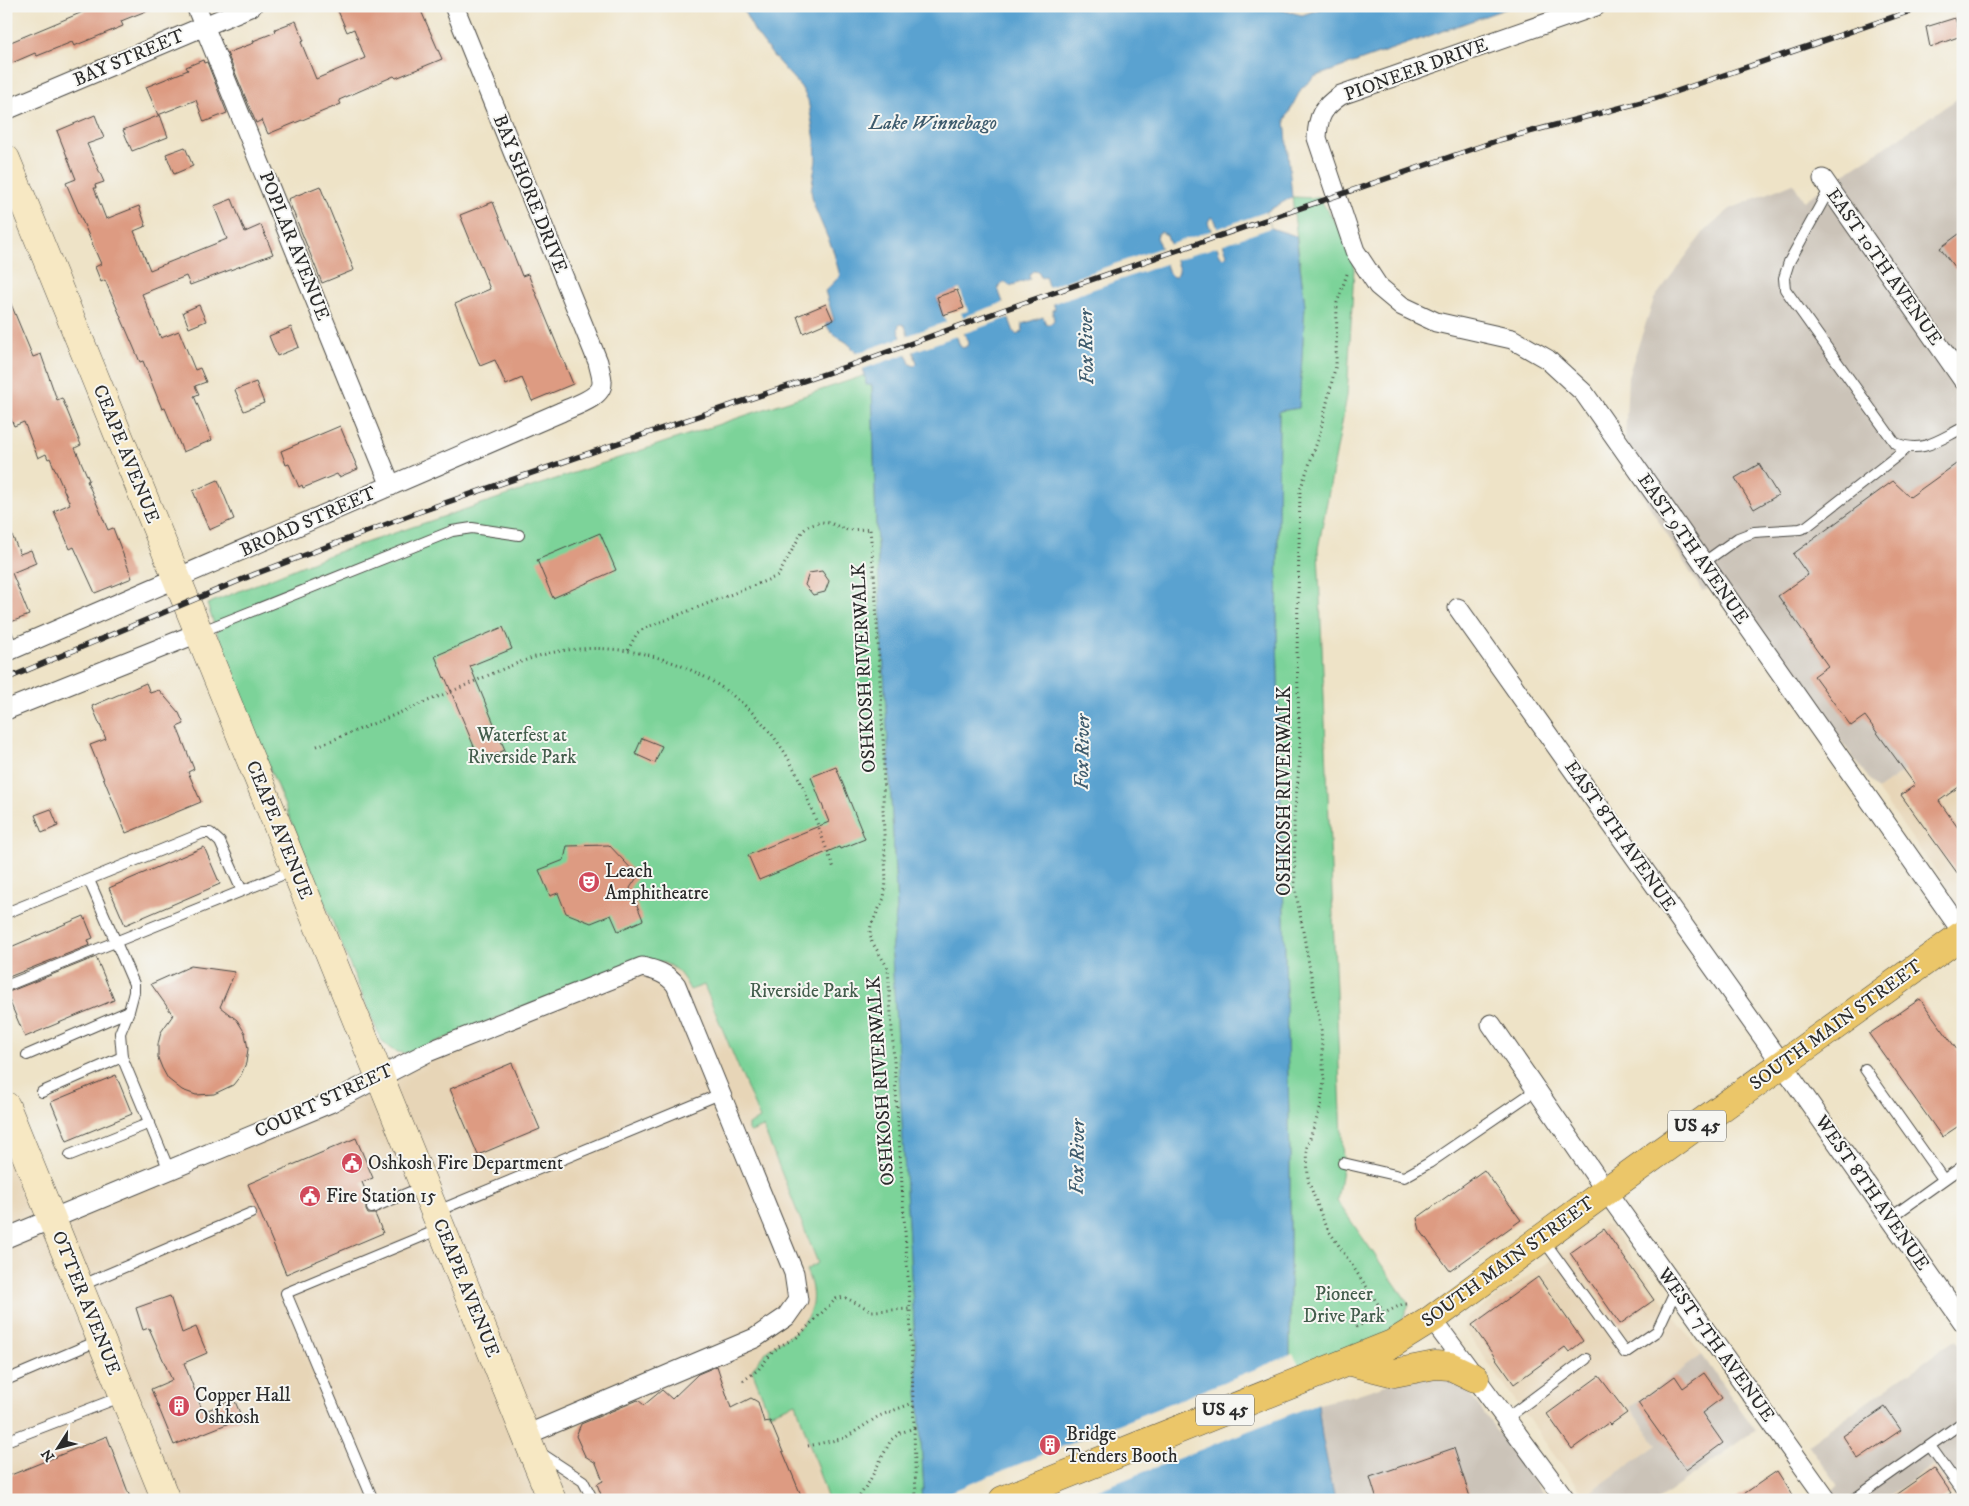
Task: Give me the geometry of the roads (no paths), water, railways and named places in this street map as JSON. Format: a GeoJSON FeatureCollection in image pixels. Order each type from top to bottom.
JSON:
{"type":"FeatureCollection","features":[{"type":"Feature","properties":{"kind":"main road","name":"SOUTH MAIN STREET"},"geometry":{"type":"LineString","coordinates":[[1003,1500],[1392,1344],[1432,1319],[1963,933]]}},
{"type":"Feature","properties":{"kind":"main road"},"geometry":{"type":"LineString","coordinates":[[1350,1362],[1394,1373],[1435,1365],[1450,1366],[1475,1378]]}},
{"type":"Feature","properties":{"kind":"street","name":"POPLAR AVENUE"},"geometry":{"type":"LineString","coordinates":[[196,6],[391,486]]}},
{"type":"Feature","properties":{"kind":"street","name":"BAY STREET"},"geometry":{"type":"LineString","coordinates":[[6,110],[252,6]]}},
{"type":"Feature","properties":{"kind":"street","name":"BAY SHORE DRIVE"},"geometry":{"type":"LineString","coordinates":[[454,6],[598,362],[602,383]]}},
{"type":"Feature","properties":{"kind":"street","name":"PIONEER DRIVE"},"geometry":{"type":"LineString","coordinates":[[1355,251],[1317,138],[1321,114],[1328,104],[1341,95],[1596,6]]}},
{"type":"Feature","properties":{"kind":"street","name":"CEAPE AVENUE"},"geometry":{"type":"LineString","coordinates":[[6,159],[552,1500]]}},
{"type":"Feature","properties":{"kind":"street","name":"EAST 10TH AVENUE"},"geometry":{"type":"LineString","coordinates":[[1826,184],[1963,380]]}},
{"type":"Feature","properties":{"kind":"street","name":"EAST 9TH AVENUE"},"geometry":{"type":"LineString","coordinates":[[1355,251],[1378,286],[1402,306],[1436,322],[1512,339],[1547,359],[1584,393],[1963,933]]}},
{"type":"Feature","properties":{"kind":"street","name":"BROAD STREET"},"geometry":{"type":"LineString","coordinates":[[9,645],[177,579],[569,408],[594,396],[600,391],[602,383]]}},
{"type":"Feature","properties":{"kind":"street","name":"EAST 8TH AVENUE"},"geometry":{"type":"LineString","coordinates":[[1458,608],[1782,1064]]}},
{"type":"Feature","properties":{"kind":"street"},"geometry":{"type":"LineString","coordinates":[[6,710],[198,633]]}},
{"type":"Feature","properties":{"kind":"street","name":"COURT STREET"},"geometry":{"type":"LineString","coordinates":[[6,1238],[330,1103],[428,1052],[642,966],[670,977],[676,985],[720,1094]]}},
{"type":"Feature","properties":{"kind":"street","name":"WEST 7TH AVENUE"},"geometry":{"type":"LineString","coordinates":[[1491,1024],[1606,1191],[1827,1500]]}},
{"type":"Feature","properties":{"kind":"street","name":"WEST 8TH AVENUE"},"geometry":{"type":"LineString","coordinates":[[1782,1064],[1963,1322]]}},
{"type":"Feature","properties":{"kind":"street"},"geometry":{"type":"LineString","coordinates":[[528,1440],[754,1338],[786,1317],[794,1308],[798,1300],[794,1273],[720,1094]]}},
{"type":"Feature","properties":{"kind":"street","name":"OTTER AVENUE"},"geometry":{"type":"LineString","coordinates":[[6,1106],[166,1500]]}},
{"type":"Feature","properties":{"kind":"street"},"geometry":{"type":"LineString","coordinates":[[1432,1319],[1566,1500]]}},
{"type":"Feature","properties":{"kind":"lane"},"geometry":{"type":"LineString","coordinates":[[1826,184],[1789,262],[1784,278],[1785,289],[1895,443],[1907,448],[1921,448],[1963,428]]}},
{"type":"Feature","properties":{"kind":"lane"},"geometry":{"type":"LineString","coordinates":[[1703,563],[1738,538],[1754,532],[1800,530],[1907,448]]}},
{"type":"Feature","properties":{"kind":"lane"},"geometry":{"type":"LineString","coordinates":[[198,633],[452,531],[472,528],[519,536]]}},
{"type":"Feature","properties":{"kind":"lane"},"geometry":{"type":"LineString","coordinates":[[6,913],[203,833],[210,833],[220,842],[242,891]]}},
{"type":"Feature","properties":{"kind":"lane"},"geometry":{"type":"LineString","coordinates":[[6,986],[295,869]]}},
{"type":"Feature","properties":{"kind":"lane"},"geometry":{"type":"LineString","coordinates":[[88,880],[134,984],[129,1011],[120,1034],[122,1057],[169,1170]]}},
{"type":"Feature","properties":{"kind":"lane"},"geometry":{"type":"LineString","coordinates":[[28,1055],[129,1011]]}},
{"type":"Feature","properties":{"kind":"lane"},"geometry":{"type":"LineString","coordinates":[[42,1092],[122,1057]]}},
{"type":"Feature","properties":{"kind":"lane"},"geometry":{"type":"LineString","coordinates":[[1865,1069],[1943,1180]]}},
{"type":"Feature","properties":{"kind":"lane"},"geometry":{"type":"LineString","coordinates":[[1343,1163],[1404,1177],[1429,1163],[1536,1090]]}},
{"type":"Feature","properties":{"kind":"lane"},"geometry":{"type":"LineString","coordinates":[[373,1500],[286,1293],[438,1220],[720,1094]]}},
{"type":"Feature","properties":{"kind":"lane"},"geometry":{"type":"LineString","coordinates":[[70,1155],[150,1123]]}},
{"type":"Feature","properties":{"kind":"lane"},"geometry":{"type":"LineString","coordinates":[[1890,1218],[1963,1166]]}},
{"type":"Feature","properties":{"kind":"lane"},"geometry":{"type":"LineString","coordinates":[[372,1208],[425,1186]]}},
{"type":"Feature","properties":{"kind":"lane"},"geometry":{"type":"LineString","coordinates":[[79,1286],[251,1213]]}},
{"type":"Feature","properties":{"kind":"lane"},"geometry":{"type":"LineString","coordinates":[[1542,1238],[1625,1353],[1657,1331],[1676,1290]]}},
{"type":"Feature","properties":{"kind":"lane"},"geometry":{"type":"LineString","coordinates":[[6,1380],[101,1340]]}},
{"type":"Feature","properties":{"kind":"lane"},"geometry":{"type":"LineString","coordinates":[[1507,1418],[1586,1359]]}},
{"type":"Feature","properties":{"kind":"lane"},"geometry":{"type":"LineString","coordinates":[[6,1441],[124,1396]]}},
{"type":"Feature","properties":{"kind":"lane"},"geometry":{"type":"LineString","coordinates":[[1853,1500],[1963,1422]]}},
{"type":"Feature","properties":{"kind":"lane"},"geometry":{"type":"LineString","coordinates":[[528,1440],[583,1480],[593,1500]]}},
{"type":"Feature","properties":{"kind":"lane"},"geometry":{"type":"LineString","coordinates":[[1930,1446],[1963,1492]]}},
{"type":"Feature","properties":{"kind":"water"},"geometry":{"type":"Polygon","coordinates":[[[741,6],[1266,6],[1302,15],[1329,6],[1513,6],[1314,77],[1301,89],[1285,120],[1292,197],[1266,212],[1271,228],[1296,236],[1305,305],[1299,408],[1279,411],[1277,635],[1290,1157],[1290,1355],[1318,1404],[1322,1436],[1335,1500],[922,1500],[921,1490],[924,1490],[891,951],[897,908],[876,525],[872,385],[866,385],[863,368],[854,350],[832,333],[826,324],[834,320],[825,291],[840,276],[833,250],[814,206],[811,191],[816,160],[815,140],[808,100],[801,87],[755,32],[741,6]],[[1211,217],[1208,222],[1220,255],[1224,258],[1227,255],[1215,220],[1211,217]],[[1161,232],[1158,233],[1157,238],[1169,273],[1173,277],[1176,276],[1179,270],[1167,235],[1161,232]],[[1033,271],[1029,275],[1030,279],[1010,286],[1005,282],[999,285],[998,289],[1014,332],[1017,335],[1023,331],[1022,324],[1043,317],[1046,324],[1050,324],[1054,320],[1052,310],[1055,309],[1045,276],[1041,278],[1039,272],[1033,271]],[[960,289],[937,298],[944,318],[950,317],[960,346],[963,348],[967,346],[968,343],[957,314],[967,311],[960,289]],[[899,325],[898,329],[910,364],[914,366],[917,363],[905,326],[899,325]]]}},
{"type":"Feature","properties":{"kind":"railway"},"geometry":{"type":"LineString","coordinates":[[6,679],[255,574],[416,513],[857,363],[1003,310],[1499,140],[1657,98],[1925,6]]}},
{"type":"Feature","properties":{"kind":"place","name":"Leach Amphitheatre"},"geometry":{"type":"Point","coordinates":[589,882]}},
{"type":"Feature","properties":{"kind":"place","name":"Oshkosh Fire Department"},"geometry":{"type":"Point","coordinates":[352,1163]}},
{"type":"Feature","properties":{"kind":"place","name":"Fire Station 15"},"geometry":{"type":"Point","coordinates":[310,1196]}},
{"type":"Feature","properties":{"kind":"place","name":"Copper Hall Oshkosh"},"geometry":{"type":"Point","coordinates":[179,1406]}},
{"type":"Feature","properties":{"kind":"place","name":"Bridge Tenders Booth"},"geometry":{"type":"Point","coordinates":[1050,1445]}},
{"type":"Feature","properties":{"kind":"water label","name":"Lake Winnebago"},"geometry":{"type":"Point","coordinates":[933,123]}},
{"type":"Feature","properties":{"kind":"water label","name":"Fox River"},"geometry":{"type":"Point","coordinates":[1087,347]}},
{"type":"Feature","properties":{"kind":"water label","name":"Fox River"},"geometry":{"type":"Point","coordinates":[1083,752]}},
{"type":"Feature","properties":{"kind":"water label","name":"Fox River"},"geometry":{"type":"Point","coordinates":[1078,1157]}},
{"type":"Feature","properties":{"kind":"park label","name":"Waterfest at Riverside Park"},"geometry":{"type":"Point","coordinates":[522,746]}},
{"type":"Feature","properties":{"kind":"park label","name":"Riverside Park"},"geometry":{"type":"Point","coordinates":[804,991]}},
{"type":"Feature","properties":{"kind":"park label","name":"Pioneer Drive Park"},"geometry":{"type":"Point","coordinates":[1344,1305]}}]}
